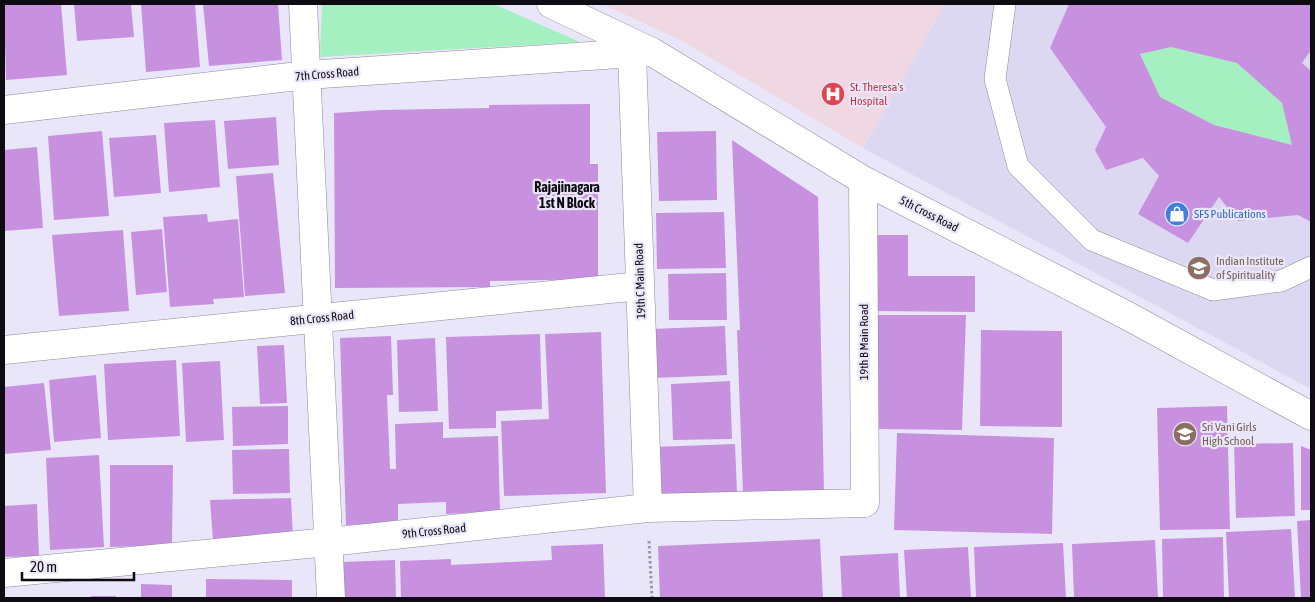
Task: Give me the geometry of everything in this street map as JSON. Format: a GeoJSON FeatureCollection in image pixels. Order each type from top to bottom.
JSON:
{"type":"FeatureCollection","features":[{"type":"Feature","properties":{"kind":"street"},"geometry":{"type":"LineString","coordinates":[[303,4],[331,598]]}},
{"type":"Feature","properties":{"kind":"street","name":"5th Cross Road"},"geometry":{"type":"LineString","coordinates":[[552,4],[642,52],[863,180],[1126,315],[1311,416]]}},
{"type":"Feature","properties":{"kind":"street","name":"7th Cross Road"},"geometry":{"type":"LineString","coordinates":[[4,110],[307,75],[642,52]]}},
{"type":"Feature","properties":{"kind":"street","name":"19th C Main Road"},"geometry":{"type":"LineString","coordinates":[[642,52],[640,286],[648,508]]}},
{"type":"Feature","properties":{"kind":"street","name":"19th B Main Road"},"geometry":{"type":"LineString","coordinates":[[863,180],[865,503]]}},
{"type":"Feature","properties":{"kind":"street","name":"8th Cross Road"},"geometry":{"type":"LineString","coordinates":[[4,350],[640,286]]}},
{"type":"Feature","properties":{"kind":"street","name":"9th Cross Road"},"geometry":{"type":"LineString","coordinates":[[4,573],[329,542],[648,508],[865,503]]}},
{"type":"Feature","properties":{"kind":"lane"},"geometry":{"type":"LineString","coordinates":[[1005,4],[995,78],[1018,166],[1092,240],[1214,290],[1281,281],[1311,266]]}},
{"type":"Feature","properties":{"kind":"path"},"geometry":{"type":"LineString","coordinates":[[648,508],[652,598]]}},
{"type":"Feature","properties":{"kind":"shaded area","name":"St. Theresa's Hospital"},"geometry":{"type":"Polygon","coordinates":[[[602,4],[945,4],[863,148],[682,41],[602,4]]]}},
{"type":"Feature","properties":{"kind":"shaded area","name":"Indian Institute of Spirituality"},"geometry":{"type":"Polygon","coordinates":[[[945,4],[1311,4],[1311,389],[863,148],[945,4]]]}},
{"type":"Feature","properties":{"kind":"green space"},"geometry":{"type":"Polygon","coordinates":[[[322,4],[494,4],[580,42],[320,57],[322,4]]]}},
{"type":"Feature","properties":{"kind":"green space"},"geometry":{"type":"Polygon","coordinates":[[[1171,47],[1237,63],[1282,103],[1292,145],[1214,125],[1160,97],[1140,54],[1171,47]]]}},
{"type":"Feature","properties":{"kind":"building"},"geometry":{"type":"Polygon","coordinates":[[[4,4],[61,4],[67,75],[6,80],[4,4]]]}},
{"type":"Feature","properties":{"kind":"building"},"geometry":{"type":"Polygon","coordinates":[[[74,4],[131,4],[134,37],[77,41],[74,4]]]}},
{"type":"Feature","properties":{"kind":"building"},"geometry":{"type":"Polygon","coordinates":[[[141,4],[195,4],[200,67],[146,72],[141,4]]]}},
{"type":"Feature","properties":{"kind":"building"},"geometry":{"type":"Polygon","coordinates":[[[203,4],[278,4],[282,60],[209,66],[203,4]]]}},
{"type":"Feature","properties":{"kind":"building"},"geometry":{"type":"Polygon","coordinates":[[[1069,4],[1311,4],[1311,50],[1302,63],[1311,71],[1311,222],[1298,215],[1238,221],[1219,197],[1188,243],[1138,214],[1159,176],[1143,158],[1106,170],[1095,150],[1106,127],[1050,48],[1069,4]],[[1171,47],[1140,54],[1160,97],[1214,125],[1292,145],[1282,103],[1237,63],[1171,47]]]}},
{"type":"Feature","properties":{"kind":"building"},"geometry":{"type":"Polygon","coordinates":[[[590,104],[590,164],[598,164],[598,279],[490,281],[490,287],[335,288],[334,113],[489,108],[489,105],[590,104]]]}},
{"type":"Feature","properties":{"kind":"building"},"geometry":{"type":"Polygon","coordinates":[[[276,117],[279,165],[228,169],[224,121],[276,117]]]}},
{"type":"Feature","properties":{"kind":"building"},"geometry":{"type":"Polygon","coordinates":[[[215,120],[220,187],[169,192],[164,123],[215,120]]]}},
{"type":"Feature","properties":{"kind":"building"},"geometry":{"type":"Polygon","coordinates":[[[102,131],[109,216],[54,220],[48,136],[102,131]]]}},
{"type":"Feature","properties":{"kind":"building"},"geometry":{"type":"Polygon","coordinates":[[[716,131],[717,200],[659,201],[657,132],[716,131]]]}},
{"type":"Feature","properties":{"kind":"building"},"geometry":{"type":"Polygon","coordinates":[[[156,135],[161,193],[114,197],[109,138],[156,135]]]}},
{"type":"Feature","properties":{"kind":"building"},"geometry":{"type":"Polygon","coordinates":[[[732,140],[818,197],[824,493],[743,495],[737,330],[740,330],[732,140]]]}},
{"type":"Feature","properties":{"kind":"building"},"geometry":{"type":"Polygon","coordinates":[[[37,147],[43,228],[4,231],[4,150],[37,147]]]}},
{"type":"Feature","properties":{"kind":"building"},"geometry":{"type":"Polygon","coordinates":[[[273,173],[285,293],[245,296],[236,176],[273,173]]]}},
{"type":"Feature","properties":{"kind":"building"},"geometry":{"type":"Polygon","coordinates":[[[724,212],[726,268],[657,269],[656,213],[724,212]]]}},
{"type":"Feature","properties":{"kind":"building"},"geometry":{"type":"Polygon","coordinates":[[[207,214],[208,222],[238,219],[244,297],[213,299],[214,304],[170,307],[163,217],[207,214]]]}},
{"type":"Feature","properties":{"kind":"building"},"geometry":{"type":"Polygon","coordinates":[[[162,229],[167,292],[136,295],[131,232],[162,229]]]}},
{"type":"Feature","properties":{"kind":"building"},"geometry":{"type":"Polygon","coordinates":[[[123,230],[129,311],[59,316],[52,235],[123,230]]]}},
{"type":"Feature","properties":{"kind":"building"},"geometry":{"type":"Polygon","coordinates":[[[876,235],[908,235],[908,276],[975,276],[975,312],[875,311],[876,235]]]}},
{"type":"Feature","properties":{"kind":"building"},"geometry":{"type":"Polygon","coordinates":[[[726,273],[727,320],[669,320],[668,274],[726,273]]]}},
{"type":"Feature","properties":{"kind":"building"},"geometry":{"type":"Polygon","coordinates":[[[877,315],[966,315],[962,430],[876,429],[877,315]]]}},
{"type":"Feature","properties":{"kind":"building"},"geometry":{"type":"Polygon","coordinates":[[[725,326],[727,375],[654,378],[652,329],[725,326]]]}},
{"type":"Feature","properties":{"kind":"building"},"geometry":{"type":"Polygon","coordinates":[[[981,330],[1062,331],[1062,427],[980,426],[981,330]]]}},
{"type":"Feature","properties":{"kind":"building"},"geometry":{"type":"Polygon","coordinates":[[[601,332],[606,493],[504,496],[501,421],[549,419],[545,334],[601,332]]]}},
{"type":"Feature","properties":{"kind":"building"},"geometry":{"type":"Polygon","coordinates":[[[540,334],[542,409],[496,411],[496,428],[449,429],[446,337],[540,334]]]}},
{"type":"Feature","properties":{"kind":"building"},"geometry":{"type":"Polygon","coordinates":[[[391,336],[393,395],[387,395],[390,469],[396,469],[395,424],[443,422],[443,438],[498,436],[500,511],[446,514],[446,502],[398,504],[398,523],[346,525],[340,338],[391,336]]]}},
{"type":"Feature","properties":{"kind":"building"},"geometry":{"type":"Polygon","coordinates":[[[435,338],[438,411],[399,412],[397,340],[435,338]]]}},
{"type":"Feature","properties":{"kind":"building"},"geometry":{"type":"Polygon","coordinates":[[[284,345],[287,403],[260,404],[257,346],[284,345]]]}},
{"type":"Feature","properties":{"kind":"building"},"geometry":{"type":"Polygon","coordinates":[[[176,360],[180,436],[108,440],[104,364],[176,360]]]}},
{"type":"Feature","properties":{"kind":"building"},"geometry":{"type":"Polygon","coordinates":[[[220,361],[224,440],[186,442],[182,363],[220,361]]]}},
{"type":"Feature","properties":{"kind":"building"},"geometry":{"type":"Polygon","coordinates":[[[96,375],[101,438],[54,442],[49,380],[96,375]]]}},
{"type":"Feature","properties":{"kind":"building"},"geometry":{"type":"Polygon","coordinates":[[[730,381],[732,439],[673,440],[671,384],[730,381]]]}},
{"type":"Feature","properties":{"kind":"building"},"geometry":{"type":"Polygon","coordinates":[[[44,383],[51,450],[4,454],[4,387],[44,383]]]}},
{"type":"Feature","properties":{"kind":"building"},"geometry":{"type":"Polygon","coordinates":[[[288,406],[288,444],[233,446],[232,407],[288,406]]]}},
{"type":"Feature","properties":{"kind":"building"},"geometry":{"type":"Polygon","coordinates":[[[1227,406],[1230,529],[1160,530],[1157,408],[1227,406]]]}},
{"type":"Feature","properties":{"kind":"building"},"geometry":{"type":"Polygon","coordinates":[[[897,433],[1054,438],[1052,534],[894,530],[897,433]]]}},
{"type":"Feature","properties":{"kind":"building"},"geometry":{"type":"Polygon","coordinates":[[[1293,443],[1295,516],[1236,518],[1234,444],[1293,443]]]}},
{"type":"Feature","properties":{"kind":"building"},"geometry":{"type":"Polygon","coordinates":[[[735,444],[737,493],[655,496],[653,447],[735,444]]]}},
{"type":"Feature","properties":{"kind":"building"},"geometry":{"type":"Polygon","coordinates":[[[1301,446],[1311,450],[1311,510],[1301,510],[1301,446]]]}},
{"type":"Feature","properties":{"kind":"building"},"geometry":{"type":"Polygon","coordinates":[[[289,449],[290,493],[233,494],[232,450],[289,449]]]}},
{"type":"Feature","properties":{"kind":"building"},"geometry":{"type":"Polygon","coordinates":[[[99,455],[104,547],[50,550],[46,458],[99,455]]]}},
{"type":"Feature","properties":{"kind":"building"},"geometry":{"type":"Polygon","coordinates":[[[110,465],[173,465],[172,545],[110,547],[110,465]]]}},
{"type":"Feature","properties":{"kind":"building"},"geometry":{"type":"Polygon","coordinates":[[[291,498],[293,539],[213,541],[210,500],[291,498]]]}},
{"type":"Feature","properties":{"kind":"building"},"geometry":{"type":"Polygon","coordinates":[[[37,504],[39,556],[4,557],[4,506],[37,504]]]}},
{"type":"Feature","properties":{"kind":"building"},"geometry":{"type":"Polygon","coordinates":[[[1311,520],[1311,598],[1301,598],[1297,521],[1311,520]]]}},
{"type":"Feature","properties":{"kind":"building"},"geometry":{"type":"Polygon","coordinates":[[[1291,529],[1295,598],[1229,598],[1226,532],[1291,529]]]}},
{"type":"Feature","properties":{"kind":"building"},"geometry":{"type":"Polygon","coordinates":[[[1223,537],[1224,598],[1163,598],[1162,539],[1223,537]]]}},
{"type":"Feature","properties":{"kind":"building"},"geometry":{"type":"Polygon","coordinates":[[[820,539],[823,598],[660,598],[658,546],[820,539]]]}},
{"type":"Feature","properties":{"kind":"building"},"geometry":{"type":"Polygon","coordinates":[[[1155,540],[1158,598],[1074,598],[1072,544],[1155,540]]]}},
{"type":"Feature","properties":{"kind":"building"},"geometry":{"type":"Polygon","coordinates":[[[1063,543],[1066,598],[976,598],[974,547],[1063,543]]]}},
{"type":"Feature","properties":{"kind":"building"},"geometry":{"type":"Polygon","coordinates":[[[603,544],[605,598],[401,598],[400,561],[451,559],[451,565],[552,560],[551,546],[603,544]]]}},
{"type":"Feature","properties":{"kind":"building"},"geometry":{"type":"Polygon","coordinates":[[[968,547],[971,598],[907,598],[904,550],[968,547]]]}},
{"type":"Feature","properties":{"kind":"building"},"geometry":{"type":"Polygon","coordinates":[[[898,553],[900,598],[842,598],[840,556],[898,553]]]}},
{"type":"Feature","properties":{"kind":"building"},"geometry":{"type":"Polygon","coordinates":[[[395,560],[396,598],[343,598],[342,562],[395,560]]]}},
{"type":"Feature","properties":{"kind":"building"},"geometry":{"type":"Polygon","coordinates":[[[206,579],[292,580],[292,598],[206,598],[206,579]]]}},
{"type":"Feature","properties":{"kind":"building"},"geometry":{"type":"Polygon","coordinates":[[[141,584],[172,585],[172,598],[141,598],[141,584]]]}},
{"type":"Feature","properties":{"kind":"building"},"geometry":{"type":"Polygon","coordinates":[[[91,596],[116,596],[116,598],[91,598],[91,596]]]}},
{"type":"Feature","properties":{"kind":"place","name":"St. Theresa's Hospital"},"geometry":{"type":"Point","coordinates":[833,94]}},
{"type":"Feature","properties":{"kind":"place","name":"SFS Publications"},"geometry":{"type":"Point","coordinates":[1177,214]}},
{"type":"Feature","properties":{"kind":"place","name":"Indian Institute of Spirituality"},"geometry":{"type":"Point","coordinates":[1199,268]}},
{"type":"Feature","properties":{"kind":"place","name":"Sri Vani Girls High School"},"geometry":{"type":"Point","coordinates":[1185,434]}},
{"type":"Feature","properties":{"kind":"district","name":"Rajajinagara 1st N Block"},"geometry":{"type":"Point","coordinates":[567,196]}}]}
